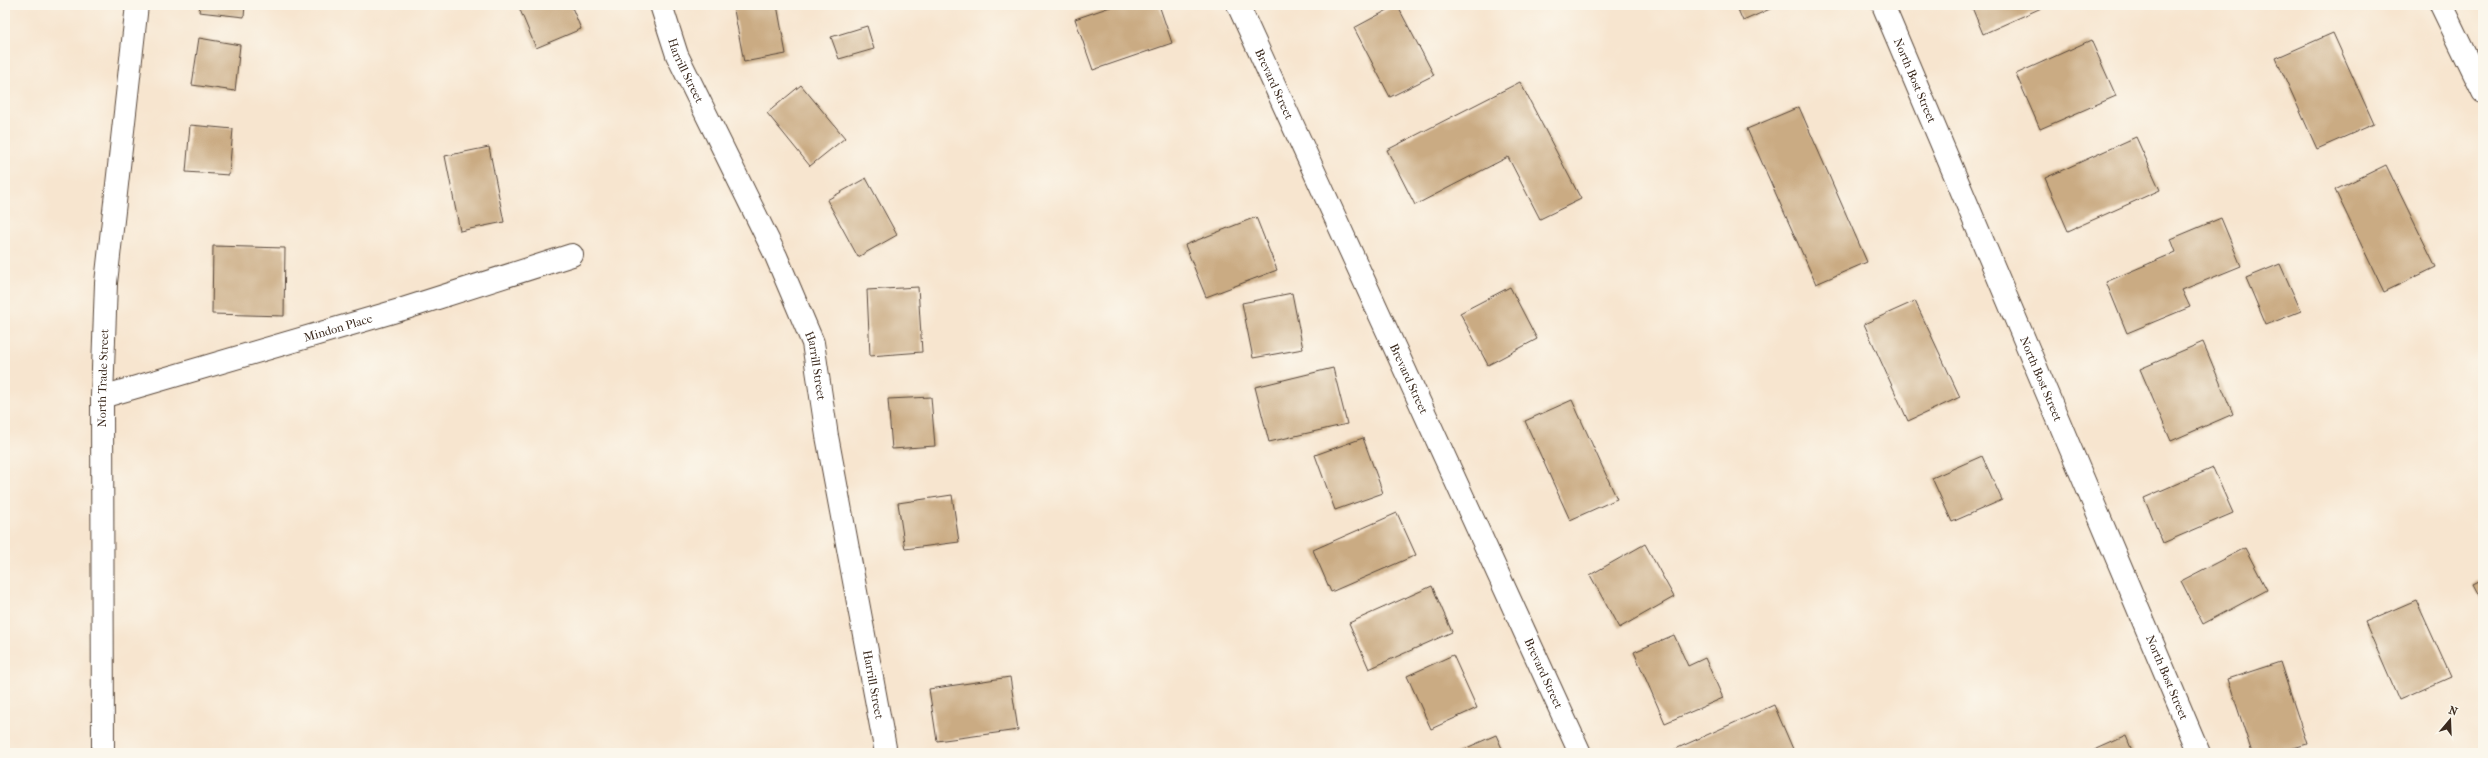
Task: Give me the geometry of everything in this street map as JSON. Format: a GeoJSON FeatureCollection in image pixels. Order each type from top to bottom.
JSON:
{"type":"FeatureCollection","features":[{"type":"Feature","properties":{"kind":"street","name":"North Trade Street"},"geometry":{"type":"LineString","coordinates":[[103,753],[102,397],[106,283],[137,5]]}},
{"type":"Feature","properties":{"kind":"street","name":"Harrill Street"},"geometry":{"type":"LineString","coordinates":[[661,5],[677,55],[776,256],[813,343],[827,436],[886,753]]}},
{"type":"Feature","properties":{"kind":"street","name":"Brevard Street"},"geometry":{"type":"LineString","coordinates":[[1238,5],[1580,753]]}},
{"type":"Feature","properties":{"kind":"street","name":"North Bost Street"},"geometry":{"type":"LineString","coordinates":[[1883,5],[2199,753]]}},
{"type":"Feature","properties":{"kind":"street"},"geometry":{"type":"LineString","coordinates":[[2441,5],[2483,92]]}},
{"type":"Feature","properties":{"kind":"street","name":"Mindon Place"},"geometry":{"type":"LineString","coordinates":[[102,397],[403,309],[572,255]]}},
{"type":"Feature","properties":{"kind":"building"},"geometry":{"type":"Polygon","coordinates":[[[200,5],[245,5],[244,17],[199,12],[200,5]]]}},
{"type":"Feature","properties":{"kind":"building"},"geometry":{"type":"Polygon","coordinates":[[[518,5],[571,5],[581,29],[536,48],[518,5]]]}},
{"type":"Feature","properties":{"kind":"building"},"geometry":{"type":"Polygon","coordinates":[[[733,5],[777,5],[786,54],[744,62],[733,5]]]}},
{"type":"Feature","properties":{"kind":"building"},"geometry":{"type":"Polygon","coordinates":[[[1116,5],[1159,5],[1172,43],[1093,70],[1075,19],[1116,5]]]}},
{"type":"Feature","properties":{"kind":"building"},"geometry":{"type":"Polygon","coordinates":[[[1397,5],[1434,75],[1390,97],[1354,28],[1397,5]]]}},
{"type":"Feature","properties":{"kind":"building"},"geometry":{"type":"Polygon","coordinates":[[[1736,5],[1779,5],[1743,21],[1736,5]]]}},
{"type":"Feature","properties":{"kind":"building"},"geometry":{"type":"Polygon","coordinates":[[[1971,5],[2048,5],[1983,34],[1971,5]]]}},
{"type":"Feature","properties":{"kind":"building"},"geometry":{"type":"Polygon","coordinates":[[[867,26],[874,49],[839,59],[831,37],[867,26]]]}},
{"type":"Feature","properties":{"kind":"building"},"geometry":{"type":"Polygon","coordinates":[[[2333,33],[2374,124],[2317,149],[2276,58],[2333,33]]]}},
{"type":"Feature","properties":{"kind":"building"},"geometry":{"type":"Polygon","coordinates":[[[199,38],[240,45],[235,91],[192,85],[199,38]]]}},
{"type":"Feature","properties":{"kind":"building"},"geometry":{"type":"Polygon","coordinates":[[[2091,40],[2116,96],[2040,129],[2016,74],[2091,40]]]}},
{"type":"Feature","properties":{"kind":"building"},"geometry":{"type":"Polygon","coordinates":[[[1520,82],[1581,199],[1540,219],[1508,157],[1415,205],[1387,150],[1520,82]]]}},
{"type":"Feature","properties":{"kind":"building"},"geometry":{"type":"Polygon","coordinates":[[[801,85],[845,138],[810,166],[767,113],[801,85]]]}},
{"type":"Feature","properties":{"kind":"building"},"geometry":{"type":"Polygon","coordinates":[[[1799,107],[1867,262],[1816,284],[1747,129],[1799,107]]]}},
{"type":"Feature","properties":{"kind":"building"},"geometry":{"type":"Polygon","coordinates":[[[190,125],[233,129],[229,175],[186,172],[190,125]]]}},
{"type":"Feature","properties":{"kind":"building"},"geometry":{"type":"Polygon","coordinates":[[[2136,137],[2160,190],[2068,231],[2045,178],[2136,137]]]}},
{"type":"Feature","properties":{"kind":"building"},"geometry":{"type":"Polygon","coordinates":[[[489,147],[504,222],[460,231],[445,156],[489,147]]]}},
{"type":"Feature","properties":{"kind":"building"},"geometry":{"type":"Polygon","coordinates":[[[2386,165],[2436,267],[2384,292],[2335,190],[2386,165]]]}},
{"type":"Feature","properties":{"kind":"building"},"geometry":{"type":"Polygon","coordinates":[[[866,178],[897,235],[858,257],[827,200],[866,178]]]}},
{"type":"Feature","properties":{"kind":"building"},"geometry":{"type":"Polygon","coordinates":[[[1256,217],[1277,270],[1206,297],[1185,245],[1256,217]]]}},
{"type":"Feature","properties":{"kind":"building"},"geometry":{"type":"Polygon","coordinates":[[[2221,218],[2241,266],[2182,290],[2190,307],[2127,333],[2106,282],[2176,252],[2171,239],[2221,218]]]}},
{"type":"Feature","properties":{"kind":"building"},"geometry":{"type":"Polygon","coordinates":[[[213,246],[285,248],[284,316],[212,314],[213,246]]]}},
{"type":"Feature","properties":{"kind":"building"},"geometry":{"type":"Polygon","coordinates":[[[2280,264],[2301,311],[2266,325],[2246,278],[2280,264]]]}},
{"type":"Feature","properties":{"kind":"building"},"geometry":{"type":"Polygon","coordinates":[[[918,287],[922,352],[870,356],[867,290],[918,287]]]}},
{"type":"Feature","properties":{"kind":"building"},"geometry":{"type":"Polygon","coordinates":[[[1510,287],[1537,339],[1488,365],[1460,313],[1510,287]]]}},
{"type":"Feature","properties":{"kind":"building"},"geometry":{"type":"Polygon","coordinates":[[[1292,293],[1303,349],[1253,358],[1242,303],[1292,293]]]}},
{"type":"Feature","properties":{"kind":"building"},"geometry":{"type":"Polygon","coordinates":[[[1915,301],[1960,397],[1908,421],[1864,324],[1915,301]]]}},
{"type":"Feature","properties":{"kind":"building"},"geometry":{"type":"Polygon","coordinates":[[[2203,342],[2233,414],[2171,441],[2140,369],[2203,342]]]}},
{"type":"Feature","properties":{"kind":"building"},"geometry":{"type":"Polygon","coordinates":[[[1333,368],[1347,424],[1269,442],[1255,387],[1333,368]]]}},
{"type":"Feature","properties":{"kind":"building"},"geometry":{"type":"Polygon","coordinates":[[[931,397],[935,446],[892,449],[888,399],[931,397]]]}},
{"type":"Feature","properties":{"kind":"building"},"geometry":{"type":"Polygon","coordinates":[[[1572,400],[1617,499],[1570,520],[1525,421],[1572,400]]]}},
{"type":"Feature","properties":{"kind":"building"},"geometry":{"type":"Polygon","coordinates":[[[1363,438],[1383,493],[1335,510],[1315,455],[1363,438]]]}},
{"type":"Feature","properties":{"kind":"building"},"geometry":{"type":"Polygon","coordinates":[[[1982,456],[2002,500],[1952,522],[1932,478],[1982,456]]]}},
{"type":"Feature","properties":{"kind":"building"},"geometry":{"type":"Polygon","coordinates":[[[2213,468],[2233,513],[2163,543],[2144,498],[2213,468]]]}},
{"type":"Feature","properties":{"kind":"building"},"geometry":{"type":"Polygon","coordinates":[[[952,495],[959,542],[905,549],[898,503],[952,495]]]}},
{"type":"Feature","properties":{"kind":"building"},"geometry":{"type":"Polygon","coordinates":[[[1397,513],[1416,555],[1331,592],[1313,550],[1397,513]]]}},
{"type":"Feature","properties":{"kind":"building"},"geometry":{"type":"Polygon","coordinates":[[[1645,544],[1674,597],[1619,628],[1590,575],[1645,544]]]}},
{"type":"Feature","properties":{"kind":"building"},"geometry":{"type":"Polygon","coordinates":[[[2245,548],[2267,590],[2203,624],[2181,581],[2245,548]]]}},
{"type":"Feature","properties":{"kind":"building"},"geometry":{"type":"Polygon","coordinates":[[[2483,579],[2483,603],[2473,584],[2483,579]]]}},
{"type":"Feature","properties":{"kind":"building"},"geometry":{"type":"Polygon","coordinates":[[[1432,586],[1452,632],[1369,669],[1349,623],[1432,586]]]}},
{"type":"Feature","properties":{"kind":"building"},"geometry":{"type":"Polygon","coordinates":[[[2416,600],[2451,677],[2399,700],[2365,622],[2416,600]]]}},
{"type":"Feature","properties":{"kind":"building"},"geometry":{"type":"Polygon","coordinates":[[[1674,635],[1688,666],[1705,658],[1723,698],[1665,723],[1634,652],[1674,635]]]}},
{"type":"Feature","properties":{"kind":"building"},"geometry":{"type":"Polygon","coordinates":[[[1453,655],[1477,708],[1431,729],[1407,676],[1453,655]]]}},
{"type":"Feature","properties":{"kind":"building"},"geometry":{"type":"Polygon","coordinates":[[[2280,662],[2307,744],[2277,753],[2252,753],[2228,679],[2280,662]]]}},
{"type":"Feature","properties":{"kind":"building"},"geometry":{"type":"Polygon","coordinates":[[[1010,677],[1018,730],[937,741],[929,689],[1010,677]]]}},
{"type":"Feature","properties":{"kind":"building"},"geometry":{"type":"Polygon","coordinates":[[[1774,705],[1793,749],[1785,753],[1672,753],[1671,751],[1774,705]]]}},
{"type":"Feature","properties":{"kind":"building"},"geometry":{"type":"Polygon","coordinates":[[[1496,735],[1504,753],[1455,753],[1496,735]]]}},
{"type":"Feature","properties":{"kind":"building"},"geometry":{"type":"Polygon","coordinates":[[[2126,736],[2133,753],[2088,753],[2126,736]]]}}]}
